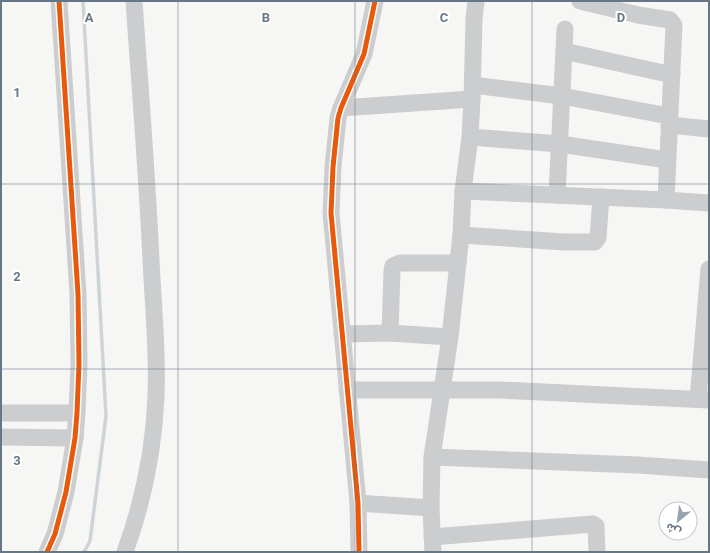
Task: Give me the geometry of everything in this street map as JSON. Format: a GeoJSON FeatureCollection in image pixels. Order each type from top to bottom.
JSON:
{"type":"FeatureCollection","features":[{"type":"Feature","properties":{"kind":"street"},"geometry":{"type":"LineString","coordinates":[[47,552],[55,534],[64,499],[75,438],[77,413],[78,294],[59,1]]}},
{"type":"Feature","properties":{"kind":"street"},"geometry":{"type":"LineString","coordinates":[[125,552],[139,512],[146,483],[154,430],[156,395],[156,353],[149,213],[134,1]]}},
{"type":"Feature","properties":{"kind":"street"},"geometry":{"type":"LineString","coordinates":[[359,552],[358,503],[331,213],[336,131],[341,108],[364,54],[375,1]]}},
{"type":"Feature","properties":{"kind":"street"},"geometry":{"type":"LineString","coordinates":[[476,1],[474,19],[470,137],[461,235],[450,337],[432,457],[431,508],[433,545],[593,524],[596,526],[597,552]]}},
{"type":"Feature","properties":{"kind":"street"},"geometry":{"type":"LineString","coordinates":[[580,1],[638,15],[672,21],[674,25],[666,200]]}},
{"type":"Feature","properties":{"kind":"street"},"geometry":{"type":"LineString","coordinates":[[557,195],[565,29]]}},
{"type":"Feature","properties":{"kind":"street"},"geometry":{"type":"LineString","coordinates":[[564,51],[672,75]]}},
{"type":"Feature","properties":{"kind":"street"},"geometry":{"type":"LineString","coordinates":[[341,108],[472,92],[562,96],[709,130]]}},
{"type":"Feature","properties":{"kind":"street"},"geometry":{"type":"LineString","coordinates":[[470,137],[560,144],[667,160]]}},
{"type":"Feature","properties":{"kind":"street"},"geometry":{"type":"LineString","coordinates":[[464,191],[709,203]]}},
{"type":"Feature","properties":{"kind":"street"},"geometry":{"type":"LineString","coordinates":[[461,235],[564,242],[595,242],[598,238],[601,197]]}},
{"type":"Feature","properties":{"kind":"street"},"geometry":{"type":"LineString","coordinates":[[390,333],[393,266],[400,263],[458,263]]}},
{"type":"Feature","properties":{"kind":"street"},"geometry":{"type":"LineString","coordinates":[[347,390],[500,390],[703,399],[709,269]]}},
{"type":"Feature","properties":{"kind":"street"},"geometry":{"type":"LineString","coordinates":[[342,334],[390,333],[450,337]]}},
{"type":"Feature","properties":{"kind":"street"},"geometry":{"type":"LineString","coordinates":[[1,412],[77,413]]}},
{"type":"Feature","properties":{"kind":"street"},"geometry":{"type":"LineString","coordinates":[[1,437],[75,438]]}},
{"type":"Feature","properties":{"kind":"street"},"geometry":{"type":"LineString","coordinates":[[432,457],[709,470]]}},
{"type":"Feature","properties":{"kind":"street"},"geometry":{"type":"LineString","coordinates":[[358,503],[431,508]]}},
{"type":"Feature","properties":{"kind":"waterway"},"geometry":{"type":"LineString","coordinates":[[83,1],[106,416],[90,541],[84,552]]}},
{"type":"Feature","properties":{"kind":"cycle path"},"geometry":{"type":"LineString","coordinates":[[47,552],[55,534],[66,492],[75,438],[79,364],[78,294],[59,1]]}},
{"type":"Feature","properties":{"kind":"cycle path"},"geometry":{"type":"LineString","coordinates":[[359,552],[358,503],[331,213],[333,167],[338,118],[364,54],[375,1]]}}]}
